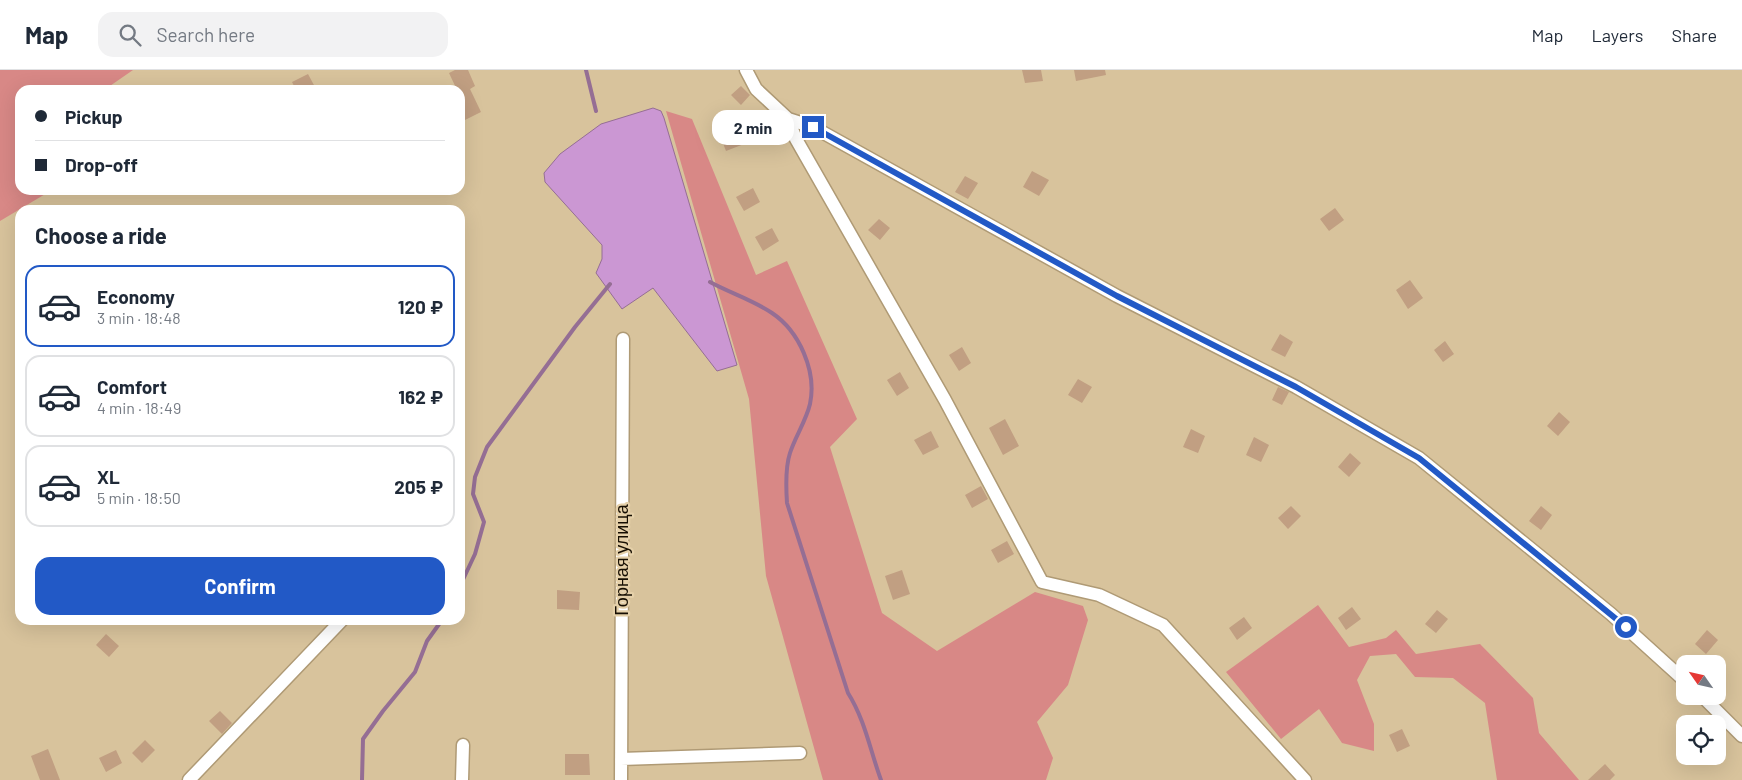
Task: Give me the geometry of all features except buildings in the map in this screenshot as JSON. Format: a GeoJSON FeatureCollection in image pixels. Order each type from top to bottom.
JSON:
{"type":"FeatureCollection","features":[{"type":"Feature","properties":{"kind":"street"},"geometry":{"type":"LineString","coordinates":[[746,70],[756,89],[788,119],[796,139],[945,400],[1042,582],[1098,595],[1163,625],[1305,780]]}},
{"type":"Feature","properties":{"kind":"street"},"geometry":{"type":"LineString","coordinates":[[788,119],[813,127],[1117,296],[1296,387],[1419,458],[1611,614],[1676,673]]}},
{"type":"Feature","properties":{"kind":"street","name":"Горная улица"},"geometry":{"type":"LineString","coordinates":[[621,780],[623,340]]}},
{"type":"Feature","properties":{"kind":"street"},"geometry":{"type":"LineString","coordinates":[[189,780],[337,625]]}},
{"type":"Feature","properties":{"kind":"street"},"geometry":{"type":"LineString","coordinates":[[1711,705],[1742,736]]}},
{"type":"Feature","properties":{"kind":"street"},"geometry":{"type":"LineString","coordinates":[[462,780],[463,745]]}},
{"type":"Feature","properties":{"kind":"street"},"geometry":{"type":"LineString","coordinates":[[621,759],[800,753]]}},
{"type":"Feature","properties":{"kind":"shaded area"},"geometry":{"type":"Polygon","coordinates":[[[0,70],[133,70],[111,85],[15,85],[15,195],[44,195],[27,205],[15,205],[15,212],[0,221],[0,70]]]}},
{"type":"Feature","properties":{"kind":"shaded area"},"geometry":{"type":"Polygon","coordinates":[[[653,108],[661,111],[664,118],[737,365],[717,371],[653,288],[622,309],[596,273],[602,259],[602,245],[545,182],[544,173],[560,154],[601,124],[653,108]]]}},
{"type":"Feature","properties":{"kind":"shaded area"},"geometry":{"type":"Polygon","coordinates":[[[666,111],[692,119],[756,275],[787,261],[857,419],[830,447],[882,613],[937,651],[1035,592],[1083,606],[1088,620],[1068,685],[1037,722],[1053,758],[1046,780],[823,780],[766,576],[749,399],[666,111]]]}},
{"type":"Feature","properties":{"kind":"shaded area"},"geometry":{"type":"Polygon","coordinates":[[[1318,605],[1349,647],[1386,638],[1396,630],[1416,654],[1480,644],[1533,698],[1539,733],[1579,780],[1497,780],[1485,703],[1453,678],[1415,677],[1396,654],[1370,656],[1357,680],[1374,724],[1374,751],[1342,743],[1319,709],[1281,739],[1226,672],[1318,605]]]}},
{"type":"Feature","properties":{"kind":"waterway"},"geometry":{"type":"LineString","coordinates":[[586,70],[596,111]]}},
{"type":"Feature","properties":{"kind":"waterway"},"geometry":{"type":"LineString","coordinates":[[710,282],[772,313],[790,330],[804,353],[811,378],[810,404],[788,459],[786,478],[787,503],[848,693],[863,724],[881,780]]}},
{"type":"Feature","properties":{"kind":"waterway"},"geometry":{"type":"LineString","coordinates":[[465,575],[475,554],[484,522],[473,494],[475,477],[487,447],[575,327],[610,284]]}},
{"type":"Feature","properties":{"kind":"waterway"},"geometry":{"type":"LineString","coordinates":[[362,780],[363,739],[415,672],[427,641],[438,625]]}},
{"type":"Feature","properties":{"kind":"route"},"geometry":{"type":"LineString","coordinates":[[813,127],[1117,296],[1296,387],[1419,458],[1626,627]]}}]}
